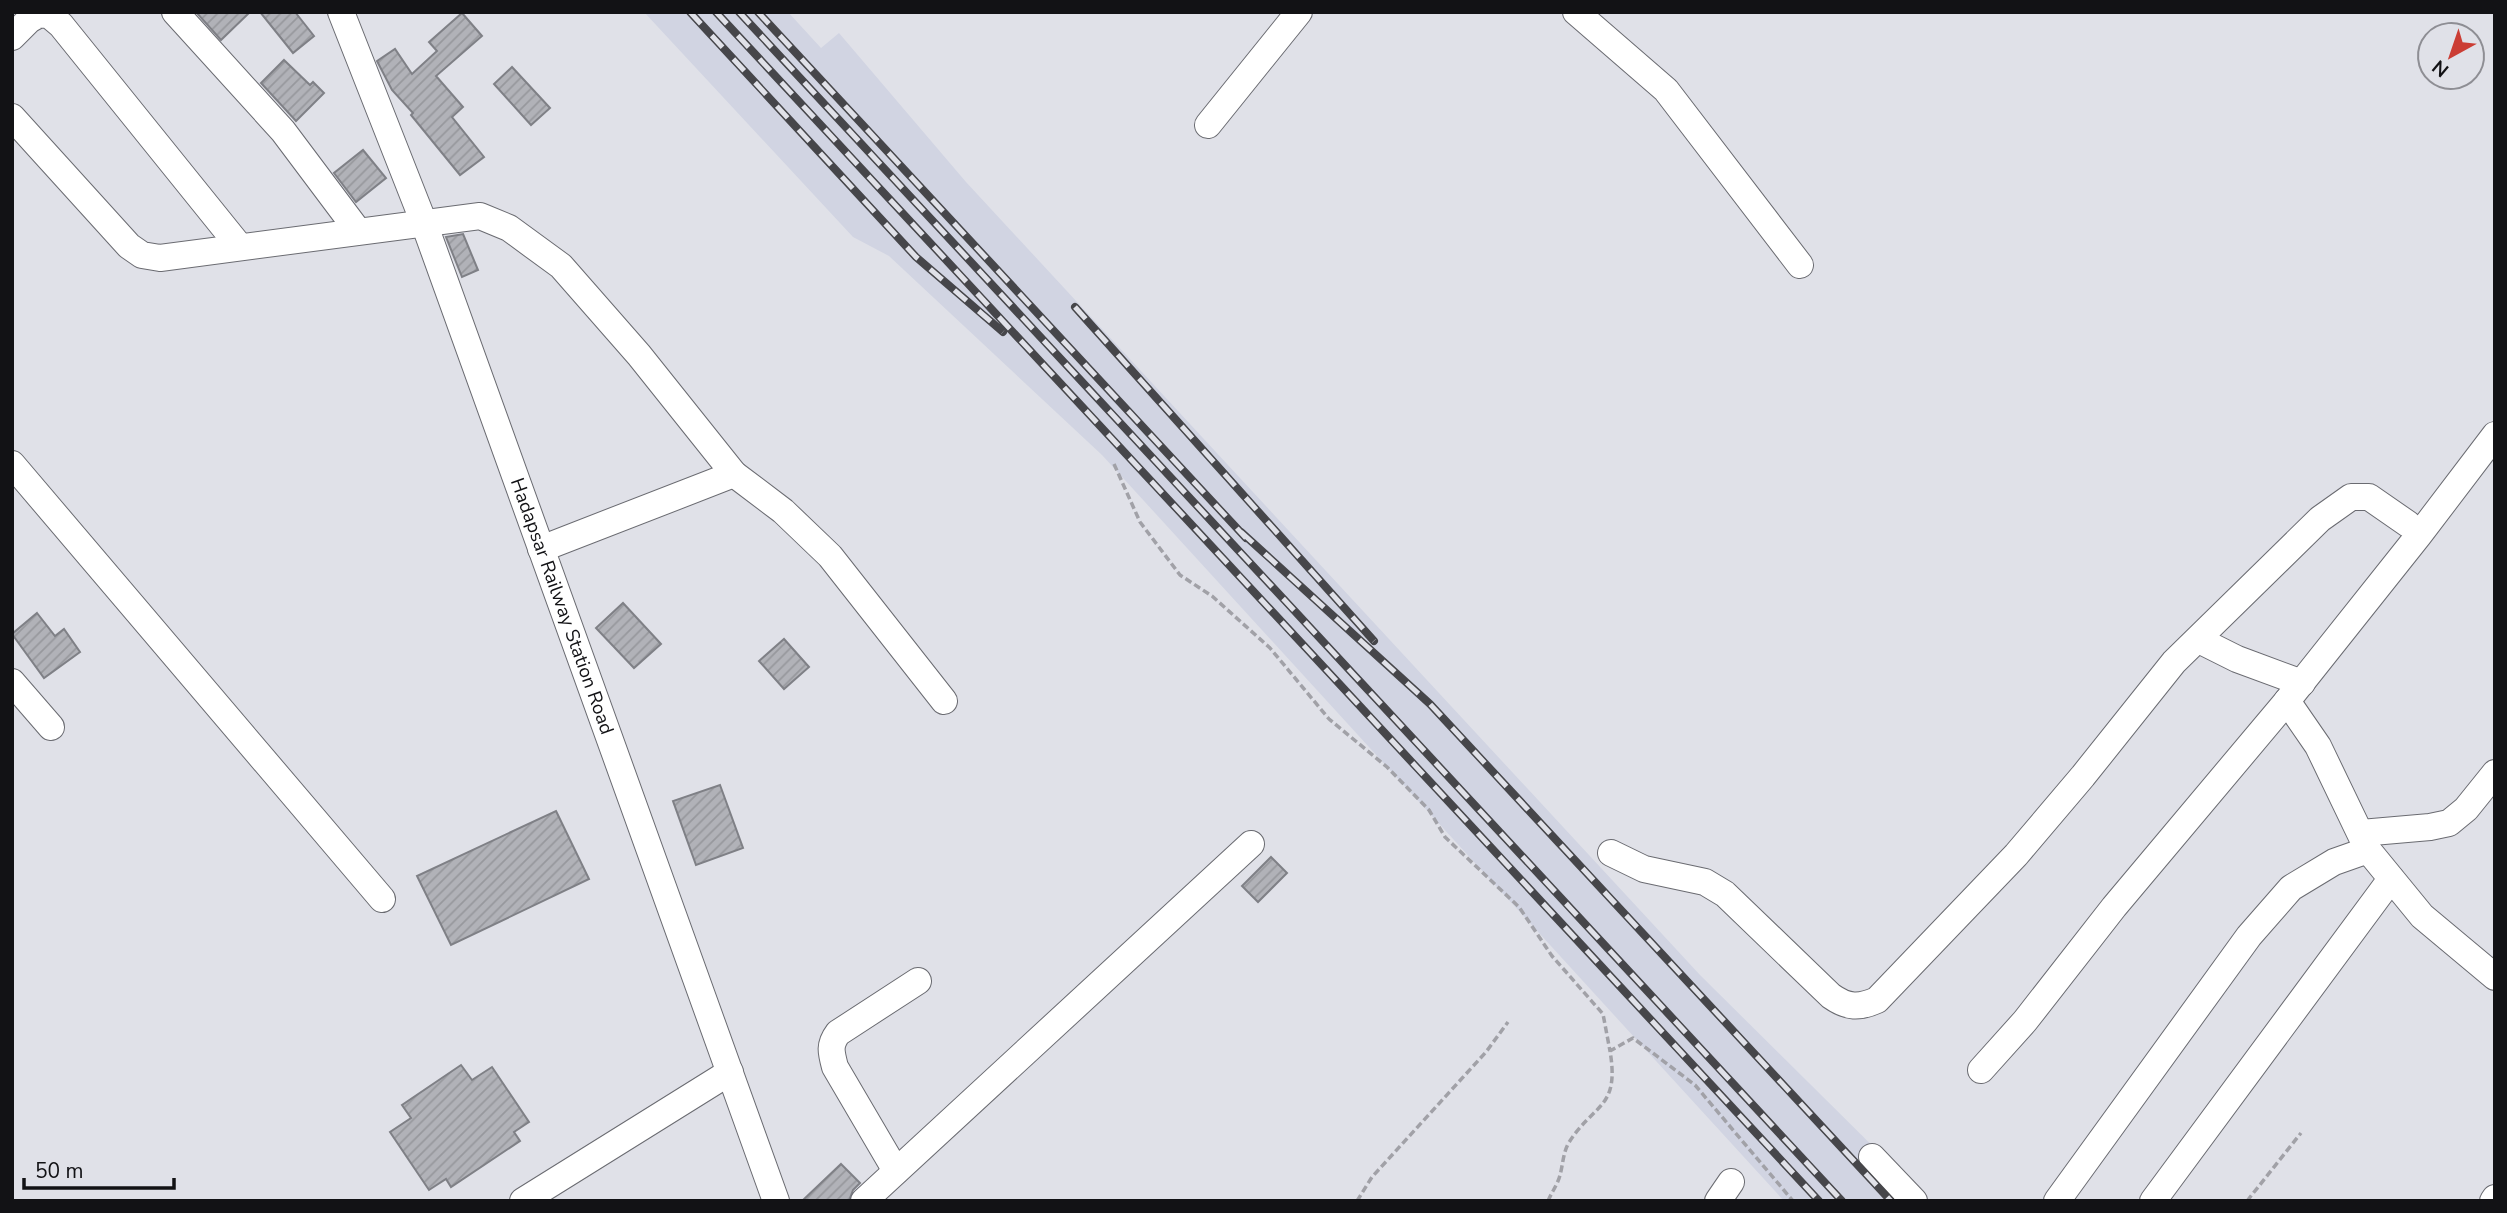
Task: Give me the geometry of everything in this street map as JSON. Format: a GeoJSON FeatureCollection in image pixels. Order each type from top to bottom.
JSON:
{"type":"FeatureCollection","features":[{"type":"Feature","properties":{"kind":"street"},"geometry":{"type":"LineString","coordinates":[[175,12],[283,131],[358,231]]}},
{"type":"Feature","properties":{"kind":"street","name":"Hadapsar Railway Station Road"},"geometry":{"type":"LineString","coordinates":[[341,12],[424,223],[776,1201]]}},
{"type":"Feature","properties":{"kind":"street"},"geometry":{"type":"LineString","coordinates":[[1208,125],[1299,12]]}},
{"type":"Feature","properties":{"kind":"street"},"geometry":{"type":"LineString","coordinates":[[1576,12],[1666,90],[1800,265]]}},
{"type":"Feature","properties":{"kind":"street"},"geometry":{"type":"LineString","coordinates":[[12,37],[38,15],[48,14],[61,24],[240,247]]}},
{"type":"Feature","properties":{"kind":"street"},"geometry":{"type":"LineString","coordinates":[[12,117],[117,234],[142,256],[160,258],[480,216],[509,228],[561,266],[639,355],[734,474],[783,511],[830,556],[944,701]]}},
{"type":"Feature","properties":{"kind":"street"},"geometry":{"type":"LineString","coordinates":[[1981,1070],[2025,1021],[2114,907],[2295,692],[2495,435]]}},
{"type":"Feature","properties":{"kind":"street"},"geometry":{"type":"LineString","coordinates":[[12,464],[382,899]]}},
{"type":"Feature","properties":{"kind":"street"},"geometry":{"type":"LineString","coordinates":[[541,549],[734,474]]}},
{"type":"Feature","properties":{"kind":"street"},"geometry":{"type":"LineString","coordinates":[[1611,853],[1644,869],[1705,882],[1726,894],[1831,996],[1844,1005],[1862,1007],[1877,1000],[2016,855],[2174,662],[2320,519],[2351,497],[2369,497],[2408,524]]}},
{"type":"Feature","properties":{"kind":"street"},"geometry":{"type":"LineString","coordinates":[[2199,639],[2295,692],[2365,842],[2422,916],[2495,977]]}},
{"type":"Feature","properties":{"kind":"street"},"geometry":{"type":"LineString","coordinates":[[12,682],[51,727]]}},
{"type":"Feature","properties":{"kind":"street"},"geometry":{"type":"LineString","coordinates":[[2057,1201],[2249,936],[2291,888],[2365,842],[2449,822],[2466,809],[2495,773]]}},
{"type":"Feature","properties":{"kind":"street"},"geometry":{"type":"LineString","coordinates":[[864,1201],[1251,844]]}},
{"type":"Feature","properties":{"kind":"street"},"geometry":{"type":"LineString","coordinates":[[2153,1201],[2391,879]]}},
{"type":"Feature","properties":{"kind":"street"},"geometry":{"type":"LineString","coordinates":[[896,1171],[835,1067],[832,1042],[838,1033],[918,981]]}},
{"type":"Feature","properties":{"kind":"street"},"geometry":{"type":"LineString","coordinates":[[523,1201],[730,1072]]}},
{"type":"Feature","properties":{"kind":"street"},"geometry":{"type":"LineString","coordinates":[[1872,1157],[1914,1201]]}},
{"type":"Feature","properties":{"kind":"path"},"geometry":{"type":"LineString","coordinates":[[1114,464],[1140,522],[1180,575],[1212,596],[1269,648],[1329,719],[1387,767],[1429,810],[1444,837],[1519,907],[1552,956],[1603,1014],[1614,1073],[1611,1090],[1602,1107],[1567,1146],[1559,1180],[1548,1201]]}},
{"type":"Feature","properties":{"kind":"path"},"geometry":{"type":"LineString","coordinates":[[1357,1201],[1372,1177],[1486,1052],[1508,1022]]}},
{"type":"Feature","properties":{"kind":"path"},"geometry":{"type":"LineString","coordinates":[[1610,1051],[1633,1038],[1695,1085],[1793,1201]]}},
{"type":"Feature","properties":{"kind":"path"},"geometry":{"type":"LineString","coordinates":[[2247,1201],[2301,1133]]}},
{"type":"Feature","properties":{"kind":"shaded area"},"geometry":{"type":"Polygon","coordinates":[[[644,12],[788,12],[821,48],[839,33],[966,182],[1700,975],[1928,1201],[1784,1201],[1102,455],[889,256],[853,237],[644,12]]]}},
{"type":"Feature","properties":{"kind":"building"},"geometry":{"type":"Polygon","coordinates":[[[196,12],[250,12],[221,40],[196,12]]]}},
{"type":"Feature","properties":{"kind":"building"},"geometry":{"type":"Polygon","coordinates":[[[260,12],[295,12],[314,36],[293,53],[260,12]]]}},
{"type":"Feature","properties":{"kind":"building"},"geometry":{"type":"Polygon","coordinates":[[[462,13],[482,36],[436,76],[463,107],[452,117],[484,157],[460,175],[392,90],[377,61],[395,49],[412,74],[437,51],[429,42],[462,13]]]}},
{"type":"Feature","properties":{"kind":"building"},"geometry":{"type":"Polygon","coordinates":[[[284,60],[310,85],[313,82],[324,93],[296,121],[261,83],[284,60]]]}},
{"type":"Feature","properties":{"kind":"building"},"geometry":{"type":"Polygon","coordinates":[[[512,67],[550,108],[531,125],[494,84],[512,67]]]}},
{"type":"Feature","properties":{"kind":"building"},"geometry":{"type":"Polygon","coordinates":[[[363,150],[386,178],[356,202],[334,173],[363,150]]]}},
{"type":"Feature","properties":{"kind":"building"},"geometry":{"type":"Polygon","coordinates":[[[463,234],[478,270],[462,277],[446,237],[463,234]]]}},
{"type":"Feature","properties":{"kind":"building"},"geometry":{"type":"Polygon","coordinates":[[[623,603],[661,644],[634,668],[596,628],[623,603]]]}},
{"type":"Feature","properties":{"kind":"building"},"geometry":{"type":"Polygon","coordinates":[[[37,613],[55,636],[64,629],[80,652],[44,678],[12,634],[37,613]]]}},
{"type":"Feature","properties":{"kind":"building"},"geometry":{"type":"Polygon","coordinates":[[[784,639],[809,667],[784,689],[759,661],[784,639]]]}},
{"type":"Feature","properties":{"kind":"building"},"geometry":{"type":"Polygon","coordinates":[[[720,785],[743,848],[696,865],[673,801],[720,785]]]}},
{"type":"Feature","properties":{"kind":"building"},"geometry":{"type":"Polygon","coordinates":[[[556,811],[589,879],[451,945],[417,876],[556,811]]]}},
{"type":"Feature","properties":{"kind":"building"},"geometry":{"type":"Polygon","coordinates":[[[1271,857],[1287,873],[1258,902],[1242,886],[1271,857]]]}},
{"type":"Feature","properties":{"kind":"building"},"geometry":{"type":"Polygon","coordinates":[[[461,1065],[472,1080],[492,1067],[529,1122],[514,1132],[520,1141],[451,1187],[446,1179],[429,1190],[390,1132],[411,1118],[402,1105],[461,1065]]]}},
{"type":"Feature","properties":{"kind":"building"},"geometry":{"type":"Polygon","coordinates":[[[841,1164],[860,1183],[853,1190],[849,1201],[802,1201],[841,1164]]]}},
{"type":"Feature","properties":{"kind":"railway"},"geometry":{"type":"LineString","coordinates":[[690,12],[916,257],[1003,332]]}},
{"type":"Feature","properties":{"kind":"railway"},"geometry":{"type":"LineString","coordinates":[[716,12],[1819,1201]]}},
{"type":"Feature","properties":{"kind":"railway"},"geometry":{"type":"LineString","coordinates":[[739,12],[1842,1201]]}},
{"type":"Feature","properties":{"kind":"railway"},"geometry":{"type":"LineString","coordinates":[[758,12],[1246,538]]}},
{"type":"Feature","properties":{"kind":"railway"},"geometry":{"type":"LineString","coordinates":[[1075,307],[1374,641]]}},
{"type":"Feature","properties":{"kind":"railway"},"geometry":{"type":"LineString","coordinates":[[1241,532],[1430,704],[1891,1201]]}}]}
